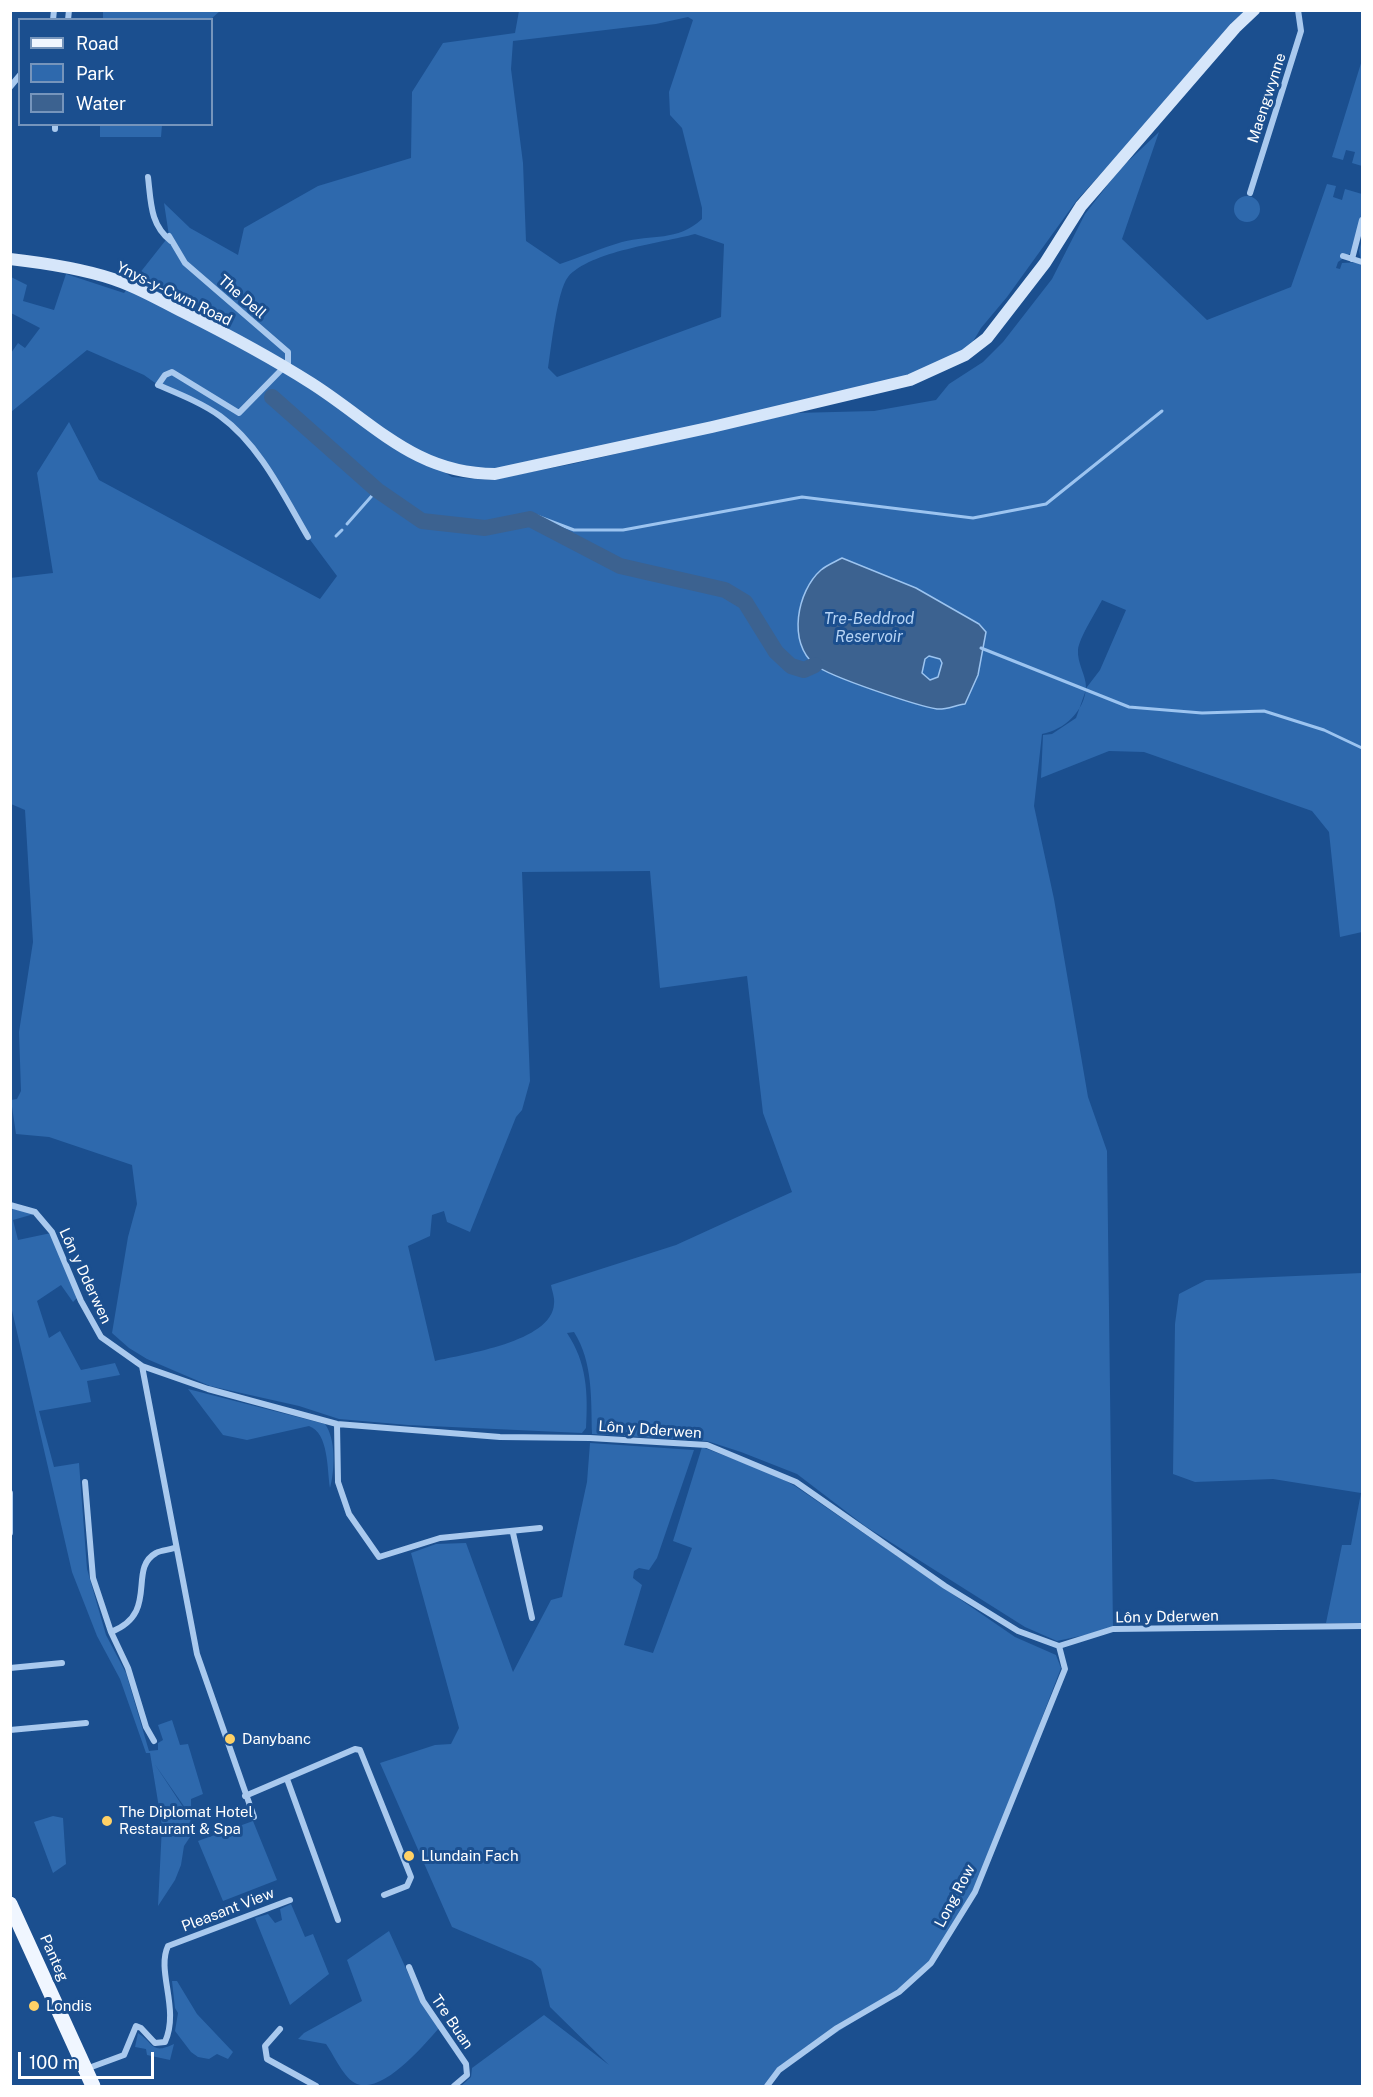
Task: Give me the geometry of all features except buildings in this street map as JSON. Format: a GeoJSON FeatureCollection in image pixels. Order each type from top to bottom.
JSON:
{"type":"FeatureCollection","features":[{"type":"Feature","properties":{"kind":"main road","name":"Ynys-y-Cwm Road"},"geometry":{"type":"LineString","coordinates":[[10,259],[67,267],[116,280],[206,324],[283,366],[313,384],[398,447],[428,462],[471,474],[495,474],[712,427],[910,380],[938,369],[987,338],[1045,263],[1082,206],[1235,28],[1254,10]]}},
{"type":"Feature","properties":{"kind":"main road","name":"Panteg"},"geometry":{"type":"LineString","coordinates":[[11,1907],[93,2086]]}},
{"type":"Feature","properties":{"kind":"street","name":"Maengwynne"},"geometry":{"type":"LineString","coordinates":[[1250,193],[1301,31],[1298,10]]}},
{"type":"Feature","properties":{"kind":"street","name":"The Dell"},"geometry":{"type":"LineString","coordinates":[[148,177],[154,221],[162,235],[173,243]]}},
{"type":"Feature","properties":{"kind":"street"},"geometry":{"type":"LineString","coordinates":[[1352,259],[1362,220]]}},
{"type":"Feature","properties":{"kind":"street","name":"The Dell"},"geometry":{"type":"LineString","coordinates":[[169,236],[185,262],[288,352],[288,363],[283,366]]}},
{"type":"Feature","properties":{"kind":"street"},"geometry":{"type":"LineString","coordinates":[[1343,256],[1362,262]]}},
{"type":"Feature","properties":{"kind":"street"},"geometry":{"type":"LineString","coordinates":[[283,366],[239,413],[172,372],[165,375],[158,385],[204,406],[238,432],[269,473],[308,537]]}},
{"type":"Feature","properties":{"kind":"street","name":"Lôn y Dderwen"},"geometry":{"type":"LineString","coordinates":[[10,1205],[35,1212],[52,1232],[81,1301],[101,1337],[142,1366],[208,1389],[337,1424],[500,1437],[590,1438],[707,1445],[796,1482],[945,1586],[1018,1631],[1059,1646],[1113,1629],[1362,1626]]}},
{"type":"Feature","properties":{"kind":"street"},"geometry":{"type":"LineString","coordinates":[[142,1366],[174,1548],[197,1654],[228,1750],[254,1817]]}},
{"type":"Feature","properties":{"kind":"street"},"geometry":{"type":"LineString","coordinates":[[337,1424],[338,1482],[349,1514],[379,1557],[440,1538],[513,1533],[540,1528]]}},
{"type":"Feature","properties":{"kind":"street"},"geometry":{"type":"LineString","coordinates":[[85,1482],[93,1578],[111,1632],[128,1668],[146,1727],[154,1741]]}},
{"type":"Feature","properties":{"kind":"street"},"geometry":{"type":"LineString","coordinates":[[10,1493],[13,1501],[10,1533]]}},
{"type":"Feature","properties":{"kind":"street"},"geometry":{"type":"LineString","coordinates":[[513,1533],[532,1618]]}},
{"type":"Feature","properties":{"kind":"street"},"geometry":{"type":"LineString","coordinates":[[111,1632],[126,1626],[136,1615],[146,1564],[155,1553],[174,1548]]}},
{"type":"Feature","properties":{"kind":"street","name":"Long Row"},"geometry":{"type":"LineString","coordinates":[[766,2086],[779,2070],[837,2028],[900,1992],[931,1963],[975,1892],[1065,1669],[1059,1646]]}},
{"type":"Feature","properties":{"kind":"street"},"geometry":{"type":"LineString","coordinates":[[10,1668],[62,1663]]}},
{"type":"Feature","properties":{"kind":"street"},"geometry":{"type":"LineString","coordinates":[[215,1709],[223,1706]]}},
{"type":"Feature","properties":{"kind":"street"},"geometry":{"type":"LineString","coordinates":[[10,1730],[86,1723]]}},
{"type":"Feature","properties":{"kind":"street"},"geometry":{"type":"LineString","coordinates":[[245,1796],[355,1749],[364,1754],[411,1877],[407,1886],[384,1895]]}},
{"type":"Feature","properties":{"kind":"street"},"geometry":{"type":"LineString","coordinates":[[286,1779],[338,1920]]}},
{"type":"Feature","properties":{"kind":"street","name":"Pleasant View"},"geometry":{"type":"LineString","coordinates":[[85,2069],[124,2055],[136,2026],[141,2028],[154,2043],[165,2042],[170,2025],[169,1991],[164,1964],[168,1946],[290,1900]]}},
{"type":"Feature","properties":{"kind":"street","name":"Tre Buan"},"geometry":{"type":"LineString","coordinates":[[409,1967],[423,2001],[466,2064],[466,2074],[454,2086]]}},
{"type":"Feature","properties":{"kind":"street"},"geometry":{"type":"LineString","coordinates":[[280,2030],[265,2046],[267,2059],[316,2086]]}},
{"type":"Feature","properties":{"kind":"green space"},"geometry":{"type":"Polygon","coordinates":[[[103,10],[220,11],[212,18],[103,18],[103,10]]]}},
{"type":"Feature","properties":{"kind":"green space"},"geometry":{"type":"Polygon","coordinates":[[[519,11],[1249,11],[1077,200],[1007,297],[981,328],[965,355],[938,369],[495,474],[431,464],[452,477],[490,480],[572,464],[795,413],[874,411],[936,400],[949,384],[983,362],[1003,342],[1052,279],[1085,214],[1120,169],[1159,132],[1122,239],[1207,320],[1291,287],[1327,184],[1336,186],[1333,197],[1342,200],[1345,189],[1362,194],[1362,215],[1352,252],[1338,262],[1336,268],[1340,269],[1342,263],[1361,262],[1359,251],[1362,239],[1362,932],[1340,937],[1329,832],[1312,811],[1144,752],[1109,751],[1041,778],[1043,735],[1052,734],[1076,718],[1080,707],[1065,724],[1042,734],[1034,806],[1054,899],[1088,1097],[1107,1151],[1113,1629],[1057,1641],[1025,1627],[865,1526],[797,1474],[741,1452],[707,1441],[592,1434],[588,1368],[574,1332],[567,1333],[579,1356],[586,1390],[586,1428],[582,1433],[408,1425],[339,1419],[299,1406],[210,1386],[147,1359],[129,1348],[112,1333],[128,1237],[137,1204],[132,1165],[49,1137],[16,1134],[11,1100],[17,1099],[21,1091],[19,1032],[33,942],[25,810],[11,804],[10,578],[53,573],[37,473],[69,422],[99,480],[320,599],[337,576],[308,537],[269,473],[230,425],[220,416],[158,385],[144,375],[87,350],[11,412],[11,353],[18,343],[25,348],[40,328],[11,313],[11,277],[27,285],[23,301],[54,310],[66,274],[124,293],[169,236],[164,203],[190,228],[238,255],[244,228],[318,186],[411,158],[412,92],[443,43],[515,33],[519,11]],[[688,17],[656,24],[513,41],[511,69],[523,163],[526,241],[560,264],[622,242],[674,234],[693,226],[702,219],[702,208],[682,128],[670,115],[669,92],[693,20],[688,17]],[[695,234],[609,254],[578,268],[564,284],[548,368],[557,377],[721,317],[724,244],[695,234]],[[1102,600],[1084,632],[1078,650],[1086,687],[1085,692],[1100,670],[1126,610],[1102,600]],[[650,871],[522,872],[530,1081],[522,1110],[516,1117],[470,1232],[447,1222],[444,1211],[432,1215],[430,1236],[408,1246],[435,1361],[505,1344],[539,1328],[550,1317],[554,1304],[551,1285],[676,1245],[792,1192],[763,1113],[747,976],[660,988],[650,871]]]}},
{"type":"Feature","properties":{"kind":"green space"},"geometry":{"type":"Polygon","coordinates":[[[1362,60],[1362,166],[1352,163],[1355,152],[1346,150],[1343,160],[1332,157],[1362,60]]]}},
{"type":"Feature","properties":{"kind":"green space"},"geometry":{"type":"Polygon","coordinates":[[[100,126],[162,126],[161,137],[100,137],[100,126]]]}},
{"type":"Feature","properties":{"kind":"green space"},"geometry":{"type":"Polygon","coordinates":[[[1247,196],[1256,200],[1260,209],[1256,218],[1247,222],[1238,218],[1234,209],[1238,200],[1247,196]]]}},
{"type":"Feature","properties":{"kind":"green space"},"geometry":{"type":"Polygon","coordinates":[[[10,1208],[34,1214],[13,1220],[18,1240],[51,1233],[77,1298],[73,1302],[61,1285],[37,1301],[49,1338],[60,1331],[81,1370],[115,1363],[120,1375],[87,1381],[91,1402],[39,1411],[54,1467],[79,1463],[87,1569],[106,1635],[126,1673],[149,1751],[158,1750],[158,1743],[163,1740],[158,1725],[172,1720],[180,1745],[188,1744],[203,1794],[191,1799],[191,1809],[206,1807],[208,1810],[190,1815],[154,1763],[189,1816],[194,1831],[184,1846],[181,1865],[175,1880],[158,1906],[162,1826],[150,1753],[146,1753],[120,1679],[97,1636],[72,1572],[11,1306],[10,1208]]]}},
{"type":"Feature","properties":{"kind":"green space"},"geometry":{"type":"Polygon","coordinates":[[[1362,1273],[1362,1623],[1326,1623],[1342,1545],[1351,1545],[1361,1493],[1273,1479],[1195,1482],[1173,1474],[1175,1324],[1179,1294],[1206,1280],[1362,1273]]]}},
{"type":"Feature","properties":{"kind":"green space"},"geometry":{"type":"Polygon","coordinates":[[[188,1389],[325,1424],[329,1430],[334,1455],[330,1488],[324,1444],[316,1430],[309,1426],[247,1440],[223,1435],[188,1389]]]}},
{"type":"Feature","properties":{"kind":"green space"},"geometry":{"type":"Polygon","coordinates":[[[590,1443],[694,1450],[657,1558],[649,1570],[639,1568],[634,1571],[633,1578],[642,1585],[624,1645],[653,1653],[692,1548],[673,1541],[702,1447],[773,1474],[795,1486],[1015,1637],[1056,1655],[1061,1668],[975,1892],[931,1963],[899,1992],[779,2070],[767,2086],[461,2086],[471,2077],[472,2068],[544,2015],[609,2065],[550,2007],[541,1969],[532,1961],[452,1927],[380,1763],[435,1745],[451,1744],[459,1728],[411,1553],[436,1544],[466,1543],[513,1672],[551,1600],[562,1597],[587,1482],[590,1443]]]}},
{"type":"Feature","properties":{"kind":"green space"},"geometry":{"type":"Polygon","coordinates":[[[53,1816],[63,1818],[66,1864],[53,1873],[34,1822],[53,1816]]]}},
{"type":"Feature","properties":{"kind":"green space"},"geometry":{"type":"Polygon","coordinates":[[[253,1821],[277,1880],[223,1901],[198,1841],[253,1821]]]}},
{"type":"Feature","properties":{"kind":"green space"},"geometry":{"type":"Polygon","coordinates":[[[291,1904],[305,1937],[313,1934],[329,1974],[290,2005],[255,1918],[268,1914],[275,1923],[282,1920],[280,1909],[291,1904]]]}},
{"type":"Feature","properties":{"kind":"green space"},"geometry":{"type":"Polygon","coordinates":[[[389,1931],[421,2002],[439,2028],[413,2056],[390,2075],[379,2082],[367,2085],[357,2084],[344,2072],[326,2044],[298,2039],[304,2033],[362,2001],[347,1960],[389,1931]]]}},
{"type":"Feature","properties":{"kind":"green space"},"geometry":{"type":"Polygon","coordinates":[[[172,1981],[177,1981],[197,2014],[233,2052],[228,2059],[217,2054],[209,2059],[198,2057],[191,2052],[175,2031],[178,2013],[175,2008],[172,1981]]]}},
{"type":"Feature","properties":{"kind":"green space"},"geometry":{"type":"Polygon","coordinates":[[[138,2033],[157,2048],[174,2044],[170,2060],[147,2055],[146,2049],[135,2047],[138,2033]]]}},
{"type":"Feature","properties":{"kind":"water","name":"Tre-Beddrod Reservoir"},"geometry":{"type":"Polygon","coordinates":[[[842,558],[916,588],[979,624],[986,632],[978,675],[965,704],[937,709],[912,703],[838,677],[815,665],[806,655],[798,631],[801,603],[813,579],[823,568],[842,558]],[[929,656],[925,659],[922,673],[930,680],[938,677],[942,663],[940,659],[929,656]]]}},
{"type":"Feature","properties":{"kind":"waterway"},"geometry":{"type":"LineString","coordinates":[[272,397],[377,490],[422,521],[485,528],[530,519],[620,566],[725,590],[745,602],[776,652],[791,666],[804,670],[815,665]]}},
{"type":"Feature","properties":{"kind":"waterway"},"geometry":{"type":"LineString","coordinates":[[537,516],[574,530],[623,530],[802,497],[973,518],[1046,504],[1162,411]]}},
{"type":"Feature","properties":{"kind":"waterway"},"geometry":{"type":"LineString","coordinates":[[347,524],[377,490]]}},
{"type":"Feature","properties":{"kind":"waterway"},"geometry":{"type":"LineString","coordinates":[[336,536],[342,530]]}},
{"type":"Feature","properties":{"kind":"waterway"},"geometry":{"type":"LineString","coordinates":[[981,648],[1129,707],[1202,713],[1264,711],[1324,730],[1362,748]]}},
{"type":"Feature","properties":{"kind":"place","name":"Danybanc"},"geometry":{"type":"Point","coordinates":[230,1739]}},
{"type":"Feature","properties":{"kind":"place","name":"The Diplomat Hotel Restaurant & Spa"},"geometry":{"type":"Point","coordinates":[107,1821]}},
{"type":"Feature","properties":{"kind":"place","name":"Llundain Fach"},"geometry":{"type":"Point","coordinates":[409,1856]}},
{"type":"Feature","properties":{"kind":"place","name":"Londis"},"geometry":{"type":"Point","coordinates":[34,2006]}}]}
